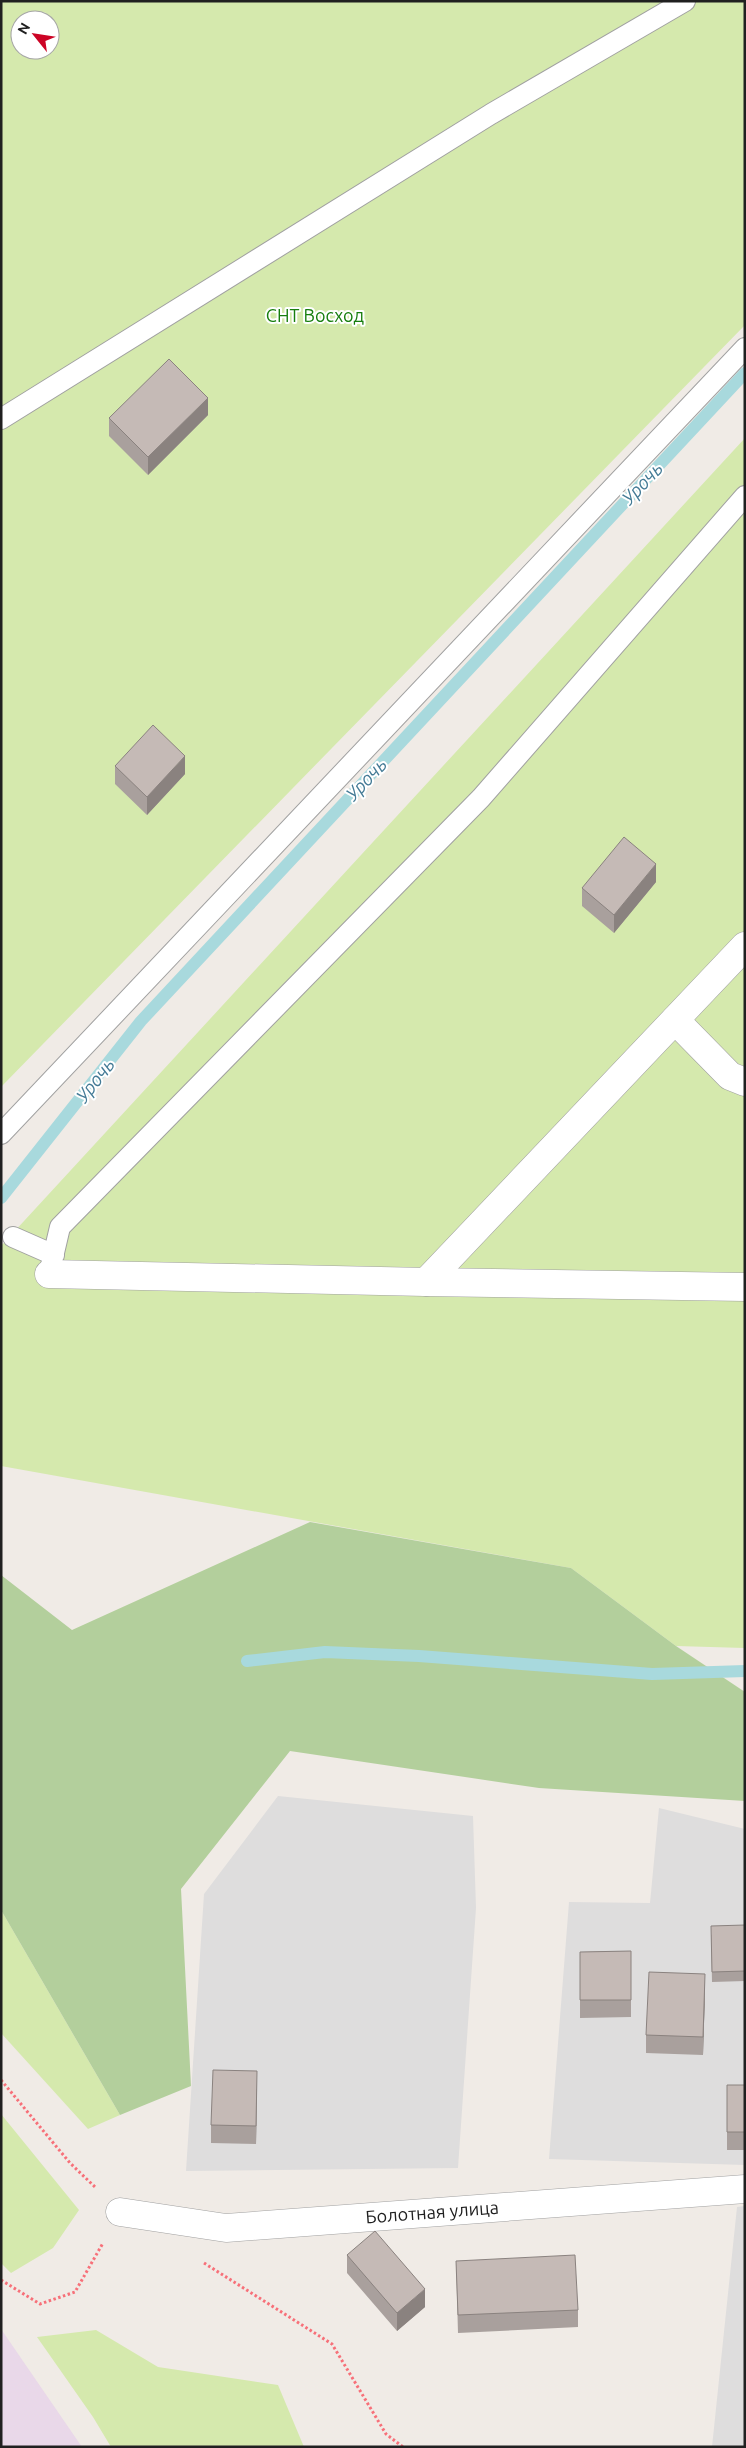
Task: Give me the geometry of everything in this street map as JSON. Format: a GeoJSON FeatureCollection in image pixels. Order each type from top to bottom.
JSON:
{"type":"FeatureCollection","features":[{"type":"Feature","properties":{"kind":"street"},"geometry":{"type":"LineString","coordinates":[[426,1282],[745,946]]}},
{"type":"Feature","properties":{"kind":"street"},"geometry":{"type":"LineString","coordinates":[[675,1020],[730,1076],[745,1082]]}},
{"type":"Feature","properties":{"kind":"street"},"geometry":{"type":"LineString","coordinates":[[51,1265],[426,1282],[745,1287]]}},
{"type":"Feature","properties":{"kind":"street","name":"Болотная улица"},"geometry":{"type":"LineString","coordinates":[[120,2212],[226,2228],[745,2189]]}},
{"type":"Feature","properties":{"kind":"lane"},"geometry":{"type":"LineString","coordinates":[[1,420],[491,114],[685,1]]}},
{"type":"Feature","properties":{"kind":"lane"},"geometry":{"type":"LineString","coordinates":[[1,1134],[745,348]]}},
{"type":"Feature","properties":{"kind":"lane"},"geometry":{"type":"LineString","coordinates":[[13,1236],[51,1265],[60,1227],[481,798],[745,496]]}},
{"type":"Feature","properties":{"kind":"path"},"geometry":{"type":"LineString","coordinates":[[1,2080],[70,2163],[120,2212],[75,2292],[40,2304],[1,2280]]}},
{"type":"Feature","properties":{"kind":"path"},"geometry":{"type":"LineString","coordinates":[[204,2262],[332,2344],[386,2434],[404,2447]]}},
{"type":"Feature","properties":{"kind":"shaded area"},"geometry":{"type":"Polygon","coordinates":[[[278,1796],[473,1816],[476,1908],[458,2168],[186,2171],[204,1894],[278,1796]]]}},
{"type":"Feature","properties":{"kind":"shaded area"},"geometry":{"type":"Polygon","coordinates":[[[659,1808],[745,1829],[745,2165],[549,2159],[569,1902],[650,1903],[659,1808]]]}},
{"type":"Feature","properties":{"kind":"shaded area"},"geometry":{"type":"Polygon","coordinates":[[[745,2206],[745,2447],[712,2447],[737,2207],[745,2206]]]}},
{"type":"Feature","properties":{"kind":"shaded area"},"geometry":{"type":"Polygon","coordinates":[[[1,2329],[82,2447],[1,2447],[1,2329]]]}},
{"type":"Feature","properties":{"kind":"green space","name":"СНТ Восход"},"geometry":{"type":"Polygon","coordinates":[[[1,1],[745,1],[745,325],[1,1087],[1,1]]]}},
{"type":"Feature","properties":{"kind":"green space"},"geometry":{"type":"Polygon","coordinates":[[[745,438],[745,1648],[676,1646],[571,1568],[1,1466],[1,1246],[745,438]]]}},
{"type":"Feature","properties":{"kind":"green space"},"geometry":{"type":"Polygon","coordinates":[[[310,1522],[571,1568],[676,1646],[745,1692],[745,1801],[539,1788],[290,1751],[181,1889],[191,2086],[120,2115],[1,1910],[1,1575],[72,1630],[310,1522]]]}},
{"type":"Feature","properties":{"kind":"green space"},"geometry":{"type":"Polygon","coordinates":[[[1,1910],[120,2115],[88,2129],[1,2033],[1,1910]]]}},
{"type":"Feature","properties":{"kind":"green space"},"geometry":{"type":"Polygon","coordinates":[[[1,2114],[79,2210],[53,2248],[11,2273],[1,2263],[1,2114]]]}},
{"type":"Feature","properties":{"kind":"green space"},"geometry":{"type":"Polygon","coordinates":[[[96,2330],[158,2367],[278,2385],[304,2447],[111,2447],[93,2417],[37,2337],[96,2330]]]}},
{"type":"Feature","properties":{"kind":"building"},"geometry":{"type":"Polygon","coordinates":[[[169,359],[208,398],[148,457],[109,418],[169,359]]]}},
{"type":"Feature","properties":{"kind":"building"},"geometry":{"type":"Polygon","coordinates":[[[153,725],[185,756],[147,797],[115,766],[153,725]]]}},
{"type":"Feature","properties":{"kind":"building"},"geometry":{"type":"Polygon","coordinates":[[[624,837],[656,864],[614,915],[582,888],[624,837]]]}},
{"type":"Feature","properties":{"kind":"building"},"geometry":{"type":"Polygon","coordinates":[[[745,1925],[745,1971],[712,1972],[711,1926],[745,1925]]]}},
{"type":"Feature","properties":{"kind":"building"},"geometry":{"type":"Polygon","coordinates":[[[631,1951],[631,2000],[580,2000],[580,1952],[631,1951]]]}},
{"type":"Feature","properties":{"kind":"building"},"geometry":{"type":"Polygon","coordinates":[[[649,1972],[705,1974],[703,2037],[646,2035],[649,1972]]]}},
{"type":"Feature","properties":{"kind":"building"},"geometry":{"type":"Polygon","coordinates":[[[213,2070],[257,2071],[256,2126],[211,2125],[213,2070]]]}},
{"type":"Feature","properties":{"kind":"building"},"geometry":{"type":"Polygon","coordinates":[[[727,2085],[745,2085],[745,2132],[727,2132],[727,2085]]]}},
{"type":"Feature","properties":{"kind":"building"},"geometry":{"type":"Polygon","coordinates":[[[375,2231],[425,2289],[397,2313],[347,2255],[375,2231]]]}},
{"type":"Feature","properties":{"kind":"building"},"geometry":{"type":"Polygon","coordinates":[[[575,2255],[578,2310],[458,2315],[456,2261],[575,2255]]]}},
{"type":"Feature","properties":{"kind":"waterway","name":"Урочь"},"geometry":{"type":"LineString","coordinates":[[1,1198],[141,1021],[745,373]]}},
{"type":"Feature","properties":{"kind":"waterway"},"geometry":{"type":"LineString","coordinates":[[247,1661],[325,1652],[419,1656],[652,1674],[745,1671]]}}]}
